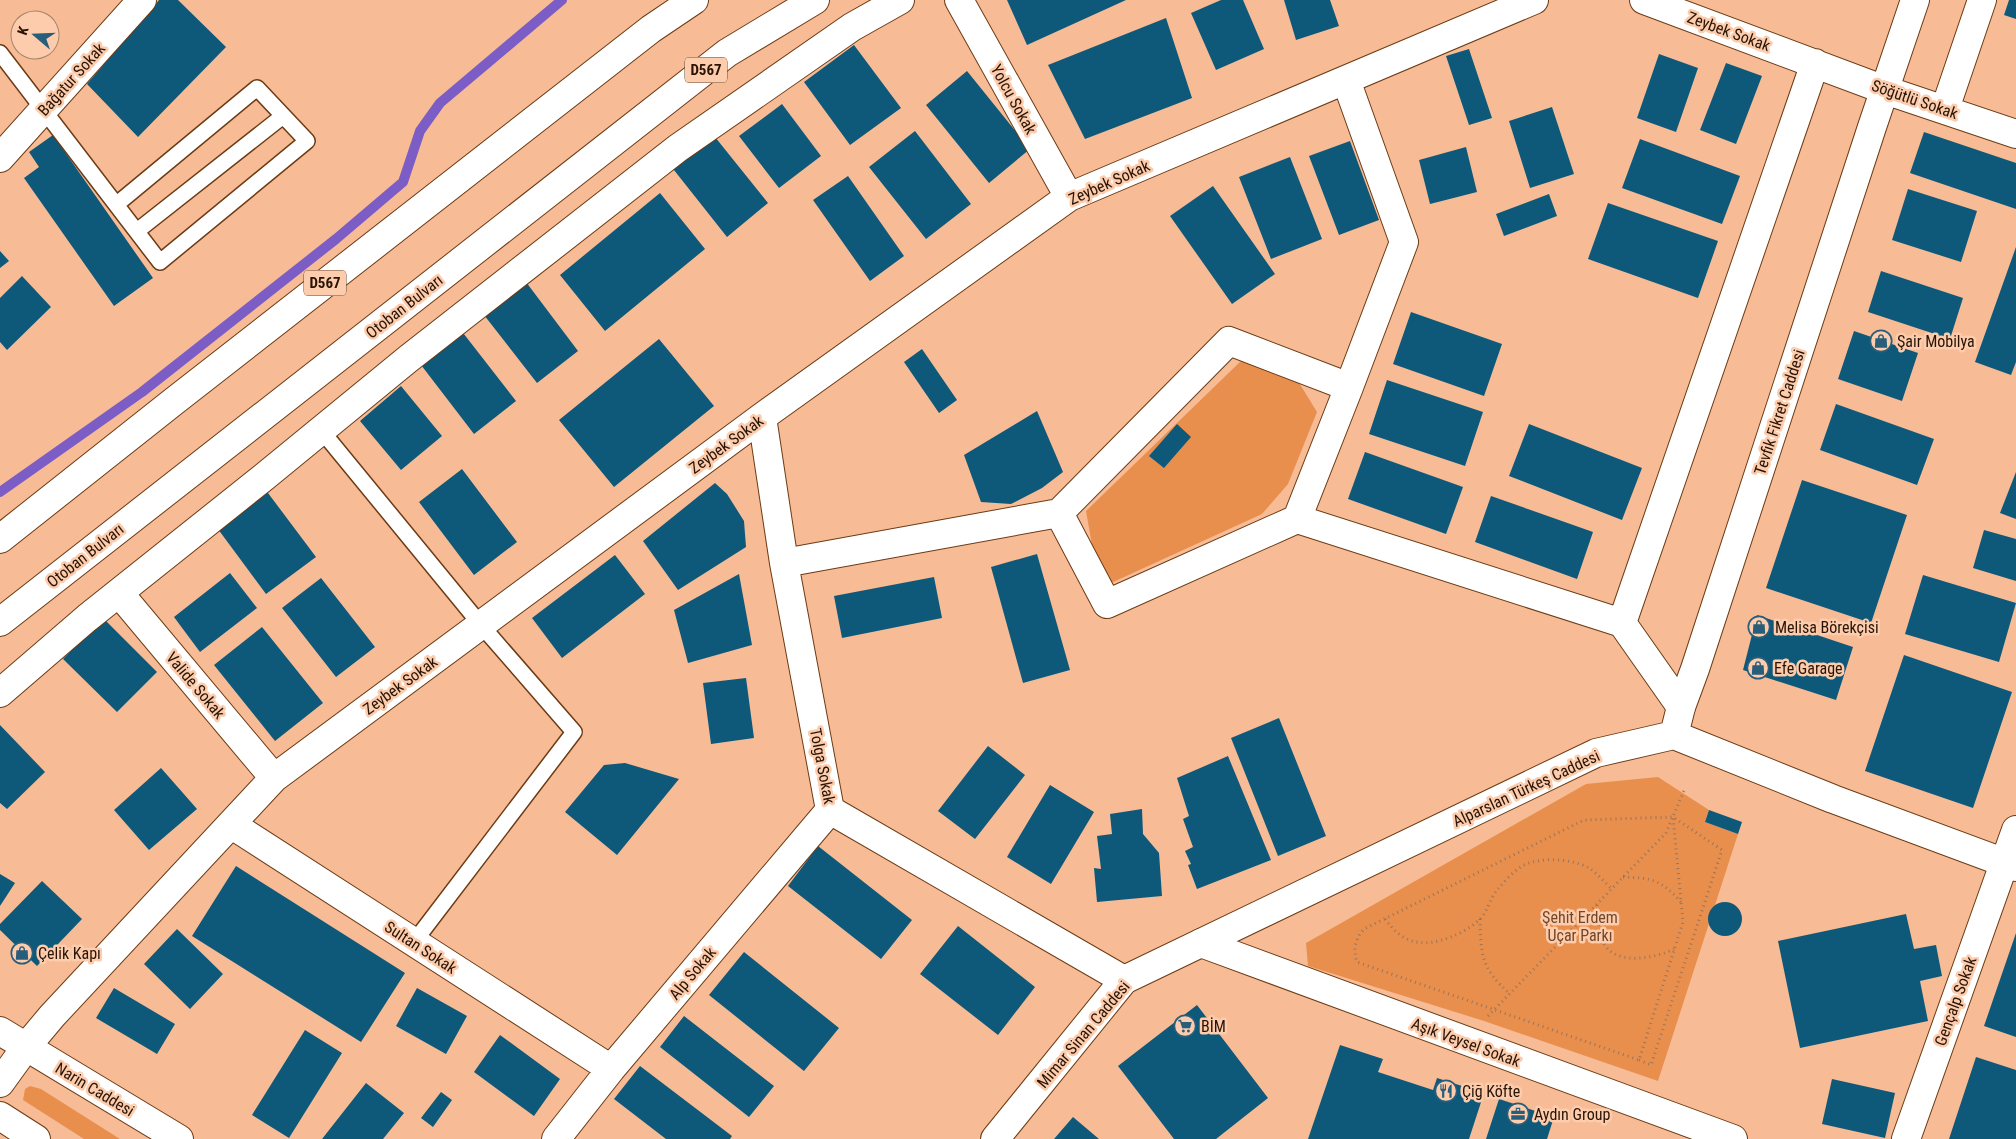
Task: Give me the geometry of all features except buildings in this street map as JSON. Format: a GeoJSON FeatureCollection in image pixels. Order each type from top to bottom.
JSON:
{"type":"FeatureCollection","features":[{"type":"Feature","properties":{"kind":"main road","name":"Bağatur Sokak"},"geometry":{"type":"LineString","coordinates":[[0,158],[142,0]]}},
{"type":"Feature","properties":{"kind":"main road","name":"D567"},"geometry":{"type":"LineString","coordinates":[[4,536],[651,28],[694,0]]}},
{"type":"Feature","properties":{"kind":"main road","name":"Otoban Bulvarı"},"geometry":{"type":"LineString","coordinates":[[0,622],[726,53],[815,0]]}},
{"type":"Feature","properties":{"kind":"main road"},"geometry":{"type":"LineString","coordinates":[[0,692],[119,592],[408,359],[678,148],[852,27],[900,0]]}},
{"type":"Feature","properties":{"kind":"main road","name":"Yolcu Sokak"},"geometry":{"type":"LineString","coordinates":[[959,0],[1070,197]]}},
{"type":"Feature","properties":{"kind":"main road","name":"Zeybek Sokak"},"geometry":{"type":"LineString","coordinates":[[0,1083],[12,1039],[52,1016],[274,778],[762,417],[1070,197],[1534,0]]}},
{"type":"Feature","properties":{"kind":"main road","name":"Zeybek Sokak"},"geometry":{"type":"LineString","coordinates":[[1644,0],[1815,63]]}},
{"type":"Feature","properties":{"kind":"main road","name":"Tevfik Fikret Caddesi"},"geometry":{"type":"LineString","coordinates":[[1885,90],[1894,0]]}},
{"type":"Feature","properties":{"kind":"main road","name":"Tevfik Fikret Caddesi"},"geometry":{"type":"LineString","coordinates":[[1674,735],[1681,707],[1915,0]]}},
{"type":"Feature","properties":{"kind":"main road"},"geometry":{"type":"LineString","coordinates":[[1945,110],[1982,0]]}},
{"type":"Feature","properties":{"kind":"main road"},"geometry":{"type":"LineString","coordinates":[[1622,623],[1815,63]]}},
{"type":"Feature","properties":{"kind":"main road","name":"Söğütlü Sokak"},"geometry":{"type":"LineString","coordinates":[[1815,63],[1885,90],[2016,134]]}},
{"type":"Feature","properties":{"kind":"main road"},"geometry":{"type":"LineString","coordinates":[[1297,520],[1404,242],[1346,80]]}},
{"type":"Feature","properties":{"kind":"main road"},"geometry":{"type":"LineString","coordinates":[[784,563],[1059,513],[1229,341],[1349,387]]}},
{"type":"Feature","properties":{"kind":"main road","name":"Tolga Sokak"},"geometry":{"type":"LineString","coordinates":[[762,417],[784,563],[830,810],[1124,980]]}},
{"type":"Feature","properties":{"kind":"main road"},"geometry":{"type":"LineString","coordinates":[[1059,513],[1107,604],[1297,520],[1622,623],[1681,707]]}},
{"type":"Feature","properties":{"kind":"main road","name":"Valide Sokak"},"geometry":{"type":"LineString","coordinates":[[119,592],[274,778]]}},
{"type":"Feature","properties":{"kind":"main road"},"geometry":{"type":"LineString","coordinates":[[1674,735],[1833,799],[2010,865]]}},
{"type":"Feature","properties":{"kind":"main road","name":"Alparslan Türkeş Caddesi"},"geometry":{"type":"LineString","coordinates":[[1269,910],[1596,753],[1674,735]]}},
{"type":"Feature","properties":{"kind":"main road","name":"Alp Sokak"},"geometry":{"type":"LineString","coordinates":[[556,1139],[610,1069],[830,810]]}},
{"type":"Feature","properties":{"kind":"main road","name":"Sultan Sokak"},"geometry":{"type":"LineString","coordinates":[[232,824],[610,1069]]}},
{"type":"Feature","properties":{"kind":"main road","name":"Gençalp Sokak"},"geometry":{"type":"LineString","coordinates":[[1906,1139],[2010,865],[2016,830]]}},
{"type":"Feature","properties":{"kind":"main road","name":"Mimar Sinan Caddesi"},"geometry":{"type":"LineString","coordinates":[[995,1139],[1124,980],[1269,910]]}},
{"type":"Feature","properties":{"kind":"main road","name":"Aşık Veysel Sokak"},"geometry":{"type":"LineString","coordinates":[[1201,943],[1733,1139]]}},
{"type":"Feature","properties":{"kind":"main road","name":"Narin Caddesi"},"geometry":{"type":"LineString","coordinates":[[12,1039],[179,1139]]}},
{"type":"Feature","properties":{"kind":"main road"},"geometry":{"type":"LineString","coordinates":[[0,1116],[36,1139]]}},
{"type":"Feature","properties":{"kind":"lane"},"geometry":{"type":"LineString","coordinates":[[0,53],[44,108],[116,204],[137,231],[160,262],[307,141],[257,88],[116,204]]}},
{"type":"Feature","properties":{"kind":"lane"},"geometry":{"type":"LineString","coordinates":[[137,231],[283,116]]}},
{"type":"Feature","properties":{"kind":"lane"},"geometry":{"type":"LineString","coordinates":[[321,430],[481,625],[574,732],[414,942]]}},
{"type":"Feature","properties":{"kind":"path"},"geometry":{"type":"LineString","coordinates":[[1465,1041],[1666,833],[1685,788]]}},
{"type":"Feature","properties":{"kind":"path"},"geometry":{"type":"LineString","coordinates":[[1639,1060],[1683,922],[1672,817]]}},
{"type":"Feature","properties":{"kind":"path"},"geometry":{"type":"LineString","coordinates":[[1672,817],[1722,850],[1651,1065],[1358,962],[1354,953],[1359,935],[1364,929],[1584,820],[1672,817]]}},
{"type":"Feature","properties":{"kind":"path"},"geometry":{"type":"LineString","coordinates":[[1385,919],[1394,932],[1409,941],[1422,944],[1438,942],[1463,932],[1480,919],[1495,892],[1506,880],[1526,864],[1544,860],[1575,863],[1590,869],[1612,889]]}},
{"type":"Feature","properties":{"kind":"path"},"geometry":{"type":"LineString","coordinates":[[1623,877],[1652,879],[1663,884],[1681,902]]}},
{"type":"Feature","properties":{"kind":"path"},"geometry":{"type":"LineString","coordinates":[[1597,905],[1597,918],[1604,944],[1611,951],[1623,957],[1638,958],[1654,957],[1674,949]]}},
{"type":"Feature","properties":{"kind":"path"},"geometry":{"type":"LineString","coordinates":[[1480,919],[1481,950],[1487,969],[1510,994]]}},
{"type":"Feature","properties":{"kind":"green space"},"geometry":{"type":"Polygon","coordinates":[[[1242,360],[1298,381],[1317,412],[1288,484],[1262,514],[1111,583],[1092,545],[1086,511],[1242,360]]]}},
{"type":"Feature","properties":{"kind":"green space","name":"Şehit Erdem Uçar Parkı"},"geometry":{"type":"Polygon","coordinates":[[[1658,777],[1709,810],[1705,822],[1738,834],[1658,1081],[1484,1021],[1308,966],[1306,943],[1586,784],[1658,777]]]}},
{"type":"Feature","properties":{"kind":"green space"},"geometry":{"type":"Polygon","coordinates":[[[30,1086],[41,1089],[120,1139],[84,1139],[23,1100],[25,1089],[30,1086]]]}},
{"type":"Feature","properties":{"kind":"waterway"},"geometry":{"type":"LineString","coordinates":[[0,492],[142,392],[336,239],[403,182],[420,131],[440,103],[562,0]]}},
{"type":"Feature","properties":{"kind":"place","name":"Şair Mobilya"},"geometry":{"type":"Point","coordinates":[1881,341]}},
{"type":"Feature","properties":{"kind":"place","name":"Melisa Börekçisi"},"geometry":{"type":"Point","coordinates":[1759,627]}},
{"type":"Feature","properties":{"kind":"place","name":"Efe Garage"},"geometry":{"type":"Point","coordinates":[1758,668]}},
{"type":"Feature","properties":{"kind":"place","name":"Çelik Kapı"},"geometry":{"type":"Point","coordinates":[22,953]}},
{"type":"Feature","properties":{"kind":"place","name":"BİM"},"geometry":{"type":"Point","coordinates":[1185,1026]}},
{"type":"Feature","properties":{"kind":"place","name":"Çiğ Köfte"},"geometry":{"type":"Point","coordinates":[1446,1091]}},
{"type":"Feature","properties":{"kind":"place","name":"Aydın Group"},"geometry":{"type":"Point","coordinates":[1518,1114]}}]}
